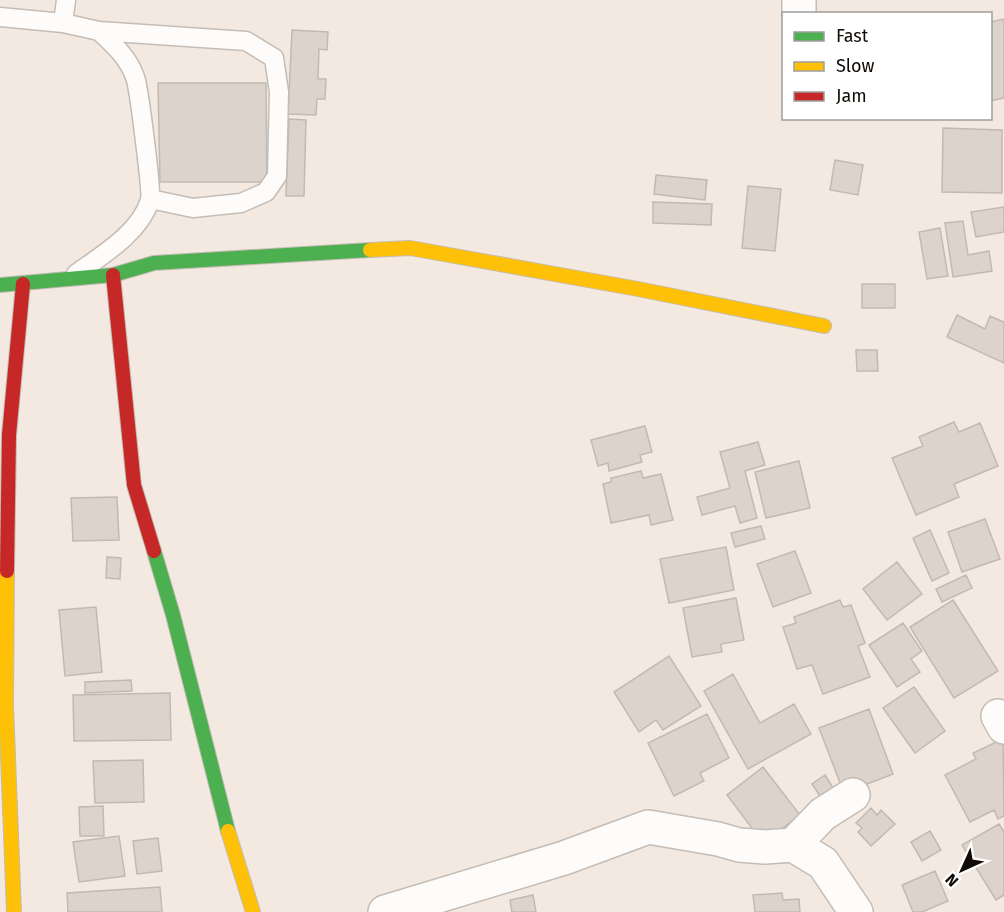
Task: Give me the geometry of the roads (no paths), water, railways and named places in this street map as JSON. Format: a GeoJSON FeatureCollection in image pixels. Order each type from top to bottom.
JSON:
{"type":"FeatureCollection","features":[{"type":"Feature","properties":{"kind":"street"},"geometry":{"type":"LineString","coordinates":[[0,285],[112,275],[154,263],[410,248],[638,289],[824,326]]}},
{"type":"Feature","properties":{"kind":"street"},"geometry":{"type":"LineString","coordinates":[[112,275],[134,485],[173,615],[221,808],[252,912]]}},
{"type":"Feature","properties":{"kind":"street"},"geometry":{"type":"LineString","coordinates":[[14,912],[6,705],[9,435],[23,284]]}},
{"type":"Feature","properties":{"kind":"street"},"geometry":{"type":"LineString","coordinates":[[793,845],[798,837],[823,814],[853,795]]}},
{"type":"Feature","properties":{"kind":"street"},"geometry":{"type":"LineString","coordinates":[[385,912],[564,858],[648,826],[739,845],[765,847],[793,845],[823,863],[856,912]]}},
{"type":"Feature","properties":{"kind":"lane"},"geometry":{"type":"LineString","coordinates":[[63,23],[66,0]]}},
{"type":"Feature","properties":{"kind":"lane"},"geometry":{"type":"LineString","coordinates":[[0,17],[63,23],[99,31],[246,41],[274,58],[279,92],[277,176],[266,192],[241,203],[193,208],[150,199]]}},
{"type":"Feature","properties":{"kind":"lane"},"geometry":{"type":"LineString","coordinates":[[70,279],[115,245],[138,224],[150,199],[136,78],[123,54],[99,31]]}}]}
